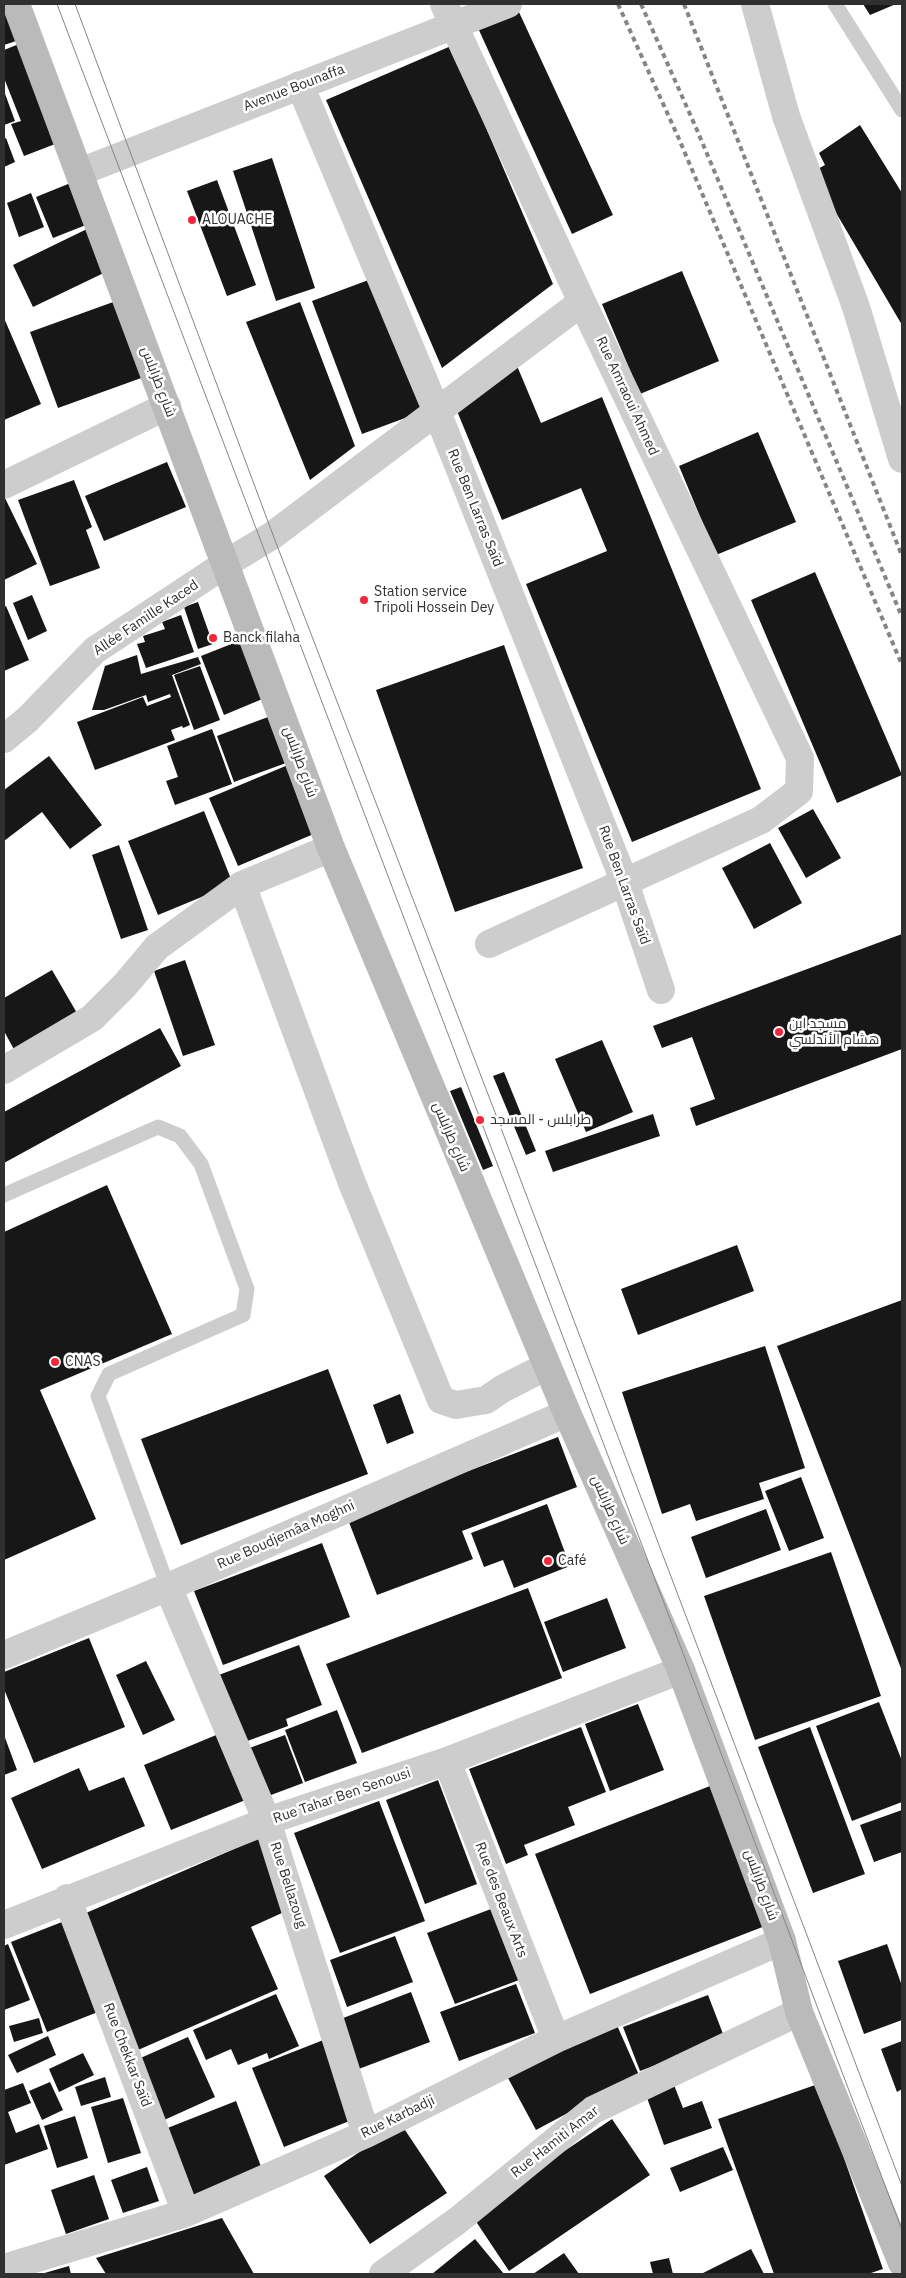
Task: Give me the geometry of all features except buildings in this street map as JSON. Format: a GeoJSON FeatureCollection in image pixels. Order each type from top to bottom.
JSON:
{"type":"FeatureCollection","features":[{"type":"Feature","properties":{"kind":"main road","name":"شارع طرابلس"},"geometry":{"type":"LineString","coordinates":[[16,4],[227,563],[332,848],[567,1413],[682,1670],[782,1941],[799,2012],[902,2263]]}},
{"type":"Feature","properties":{"kind":"street","name":"Avenue Bounaffa"},"geometry":{"type":"LineString","coordinates":[[80,172],[300,85],[449,14],[508,4]]}},
{"type":"Feature","properties":{"kind":"street"},"geometry":{"type":"LineString","coordinates":[[755,4],[786,116],[856,307],[902,459]]}},
{"type":"Feature","properties":{"kind":"street","name":"Rue Amraoui Ahmed"},"geometry":{"type":"LineString","coordinates":[[449,14],[582,302],[800,758],[799,791],[761,820],[625,883]]}},
{"type":"Feature","properties":{"kind":"street","name":"Rue Ben Larras Saïd"},"geometry":{"type":"LineString","coordinates":[[300,85],[437,412],[625,883],[661,990]]}},
{"type":"Feature","properties":{"kind":"street","name":"Allée Famille Kaced"},"geometry":{"type":"LineString","coordinates":[[4,739],[28,719],[95,650],[227,563],[273,536],[582,302]]}},
{"type":"Feature","properties":{"kind":"street"},"geometry":{"type":"LineString","coordinates":[[4,485],[167,406]]}},
{"type":"Feature","properties":{"kind":"street"},"geometry":{"type":"LineString","coordinates":[[4,1070],[92,1018],[125,985],[157,946],[242,884],[332,848]]}},
{"type":"Feature","properties":{"kind":"street"},"geometry":{"type":"LineString","coordinates":[[489,944],[625,883]]}},
{"type":"Feature","properties":{"kind":"street"},"geometry":{"type":"LineString","coordinates":[[242,884],[352,1183],[441,1400],[456,1405],[486,1400],[502,1389],[547,1366]]}},
{"type":"Feature","properties":{"kind":"street","name":"Rue Boudjemâa Moghni"},"geometry":{"type":"LineString","coordinates":[[4,1655],[168,1587],[567,1413]]}},
{"type":"Feature","properties":{"kind":"street","name":"Rue Bellazoug"},"geometry":{"type":"LineString","coordinates":[[168,1587],[268,1821],[366,2134]]}},
{"type":"Feature","properties":{"kind":"street","name":"Rue Tahar Ben Senousi"},"geometry":{"type":"LineString","coordinates":[[4,1924],[268,1821],[447,1761],[682,1670]]}},
{"type":"Feature","properties":{"kind":"street","name":"Rue des Beaux Arts"},"geometry":{"type":"LineString","coordinates":[[447,1761],[556,2039]]}},
{"type":"Feature","properties":{"kind":"street","name":"Rue Chekkar Saïd"},"geometry":{"type":"LineString","coordinates":[[67,1898],[186,2212]]}},
{"type":"Feature","properties":{"kind":"street","name":"Rue Karbadji"},"geometry":{"type":"LineString","coordinates":[[4,2268],[186,2212],[366,2134],[556,2039],[782,1941]]}},
{"type":"Feature","properties":{"kind":"street","name":"Rue Hamiti Amar"},"geometry":{"type":"LineString","coordinates":[[383,2274],[457,2221],[593,2110],[799,2012]]}},
{"type":"Feature","properties":{"kind":"lane"},"geometry":{"type":"LineString","coordinates":[[835,4],[902,110]]}},
{"type":"Feature","properties":{"kind":"lane"},"geometry":{"type":"LineString","coordinates":[[4,1195],[158,1127],[180,1136],[201,1164],[247,1289],[243,1315],[109,1374],[98,1396],[168,1587]]}},
{"type":"Feature","properties":{"kind":"tram line"},"geometry":{"type":"LineString","coordinates":[[57,4],[902,2230]]}},
{"type":"Feature","properties":{"kind":"tram line"},"geometry":{"type":"LineString","coordinates":[[75,4],[273,535],[496,1115],[902,2186]]}},
{"type":"Feature","properties":{"kind":"railway"},"geometry":{"type":"LineString","coordinates":[[618,4],[679,139],[902,665]]}},
{"type":"Feature","properties":{"kind":"railway"},"geometry":{"type":"LineString","coordinates":[[641,4],[697,130],[902,617]]}},
{"type":"Feature","properties":{"kind":"railway"},"geometry":{"type":"LineString","coordinates":[[684,4],[902,556]]}},
{"type":"Feature","properties":{"kind":"place","name":"ALOUACHE"},"geometry":{"type":"Point","coordinates":[192,220]}},
{"type":"Feature","properties":{"kind":"place","name":"Station service Tripoli Hossein Dey"},"geometry":{"type":"Point","coordinates":[364,600]}},
{"type":"Feature","properties":{"kind":"place","name":"Banck filaha"},"geometry":{"type":"Point","coordinates":[213,638]}},
{"type":"Feature","properties":{"kind":"place","name":"مسجد ابن هشام الأندلسي"},"geometry":{"type":"Point","coordinates":[779,1032]}},
{"type":"Feature","properties":{"kind":"place","name":"طرابلس - المسجد"},"geometry":{"type":"Point","coordinates":[480,1120]}},
{"type":"Feature","properties":{"kind":"place","name":"CNAS"},"geometry":{"type":"Point","coordinates":[55,1362]}},
{"type":"Feature","properties":{"kind":"place","name":"Café"},"geometry":{"type":"Point","coordinates":[548,1561]}}]}
